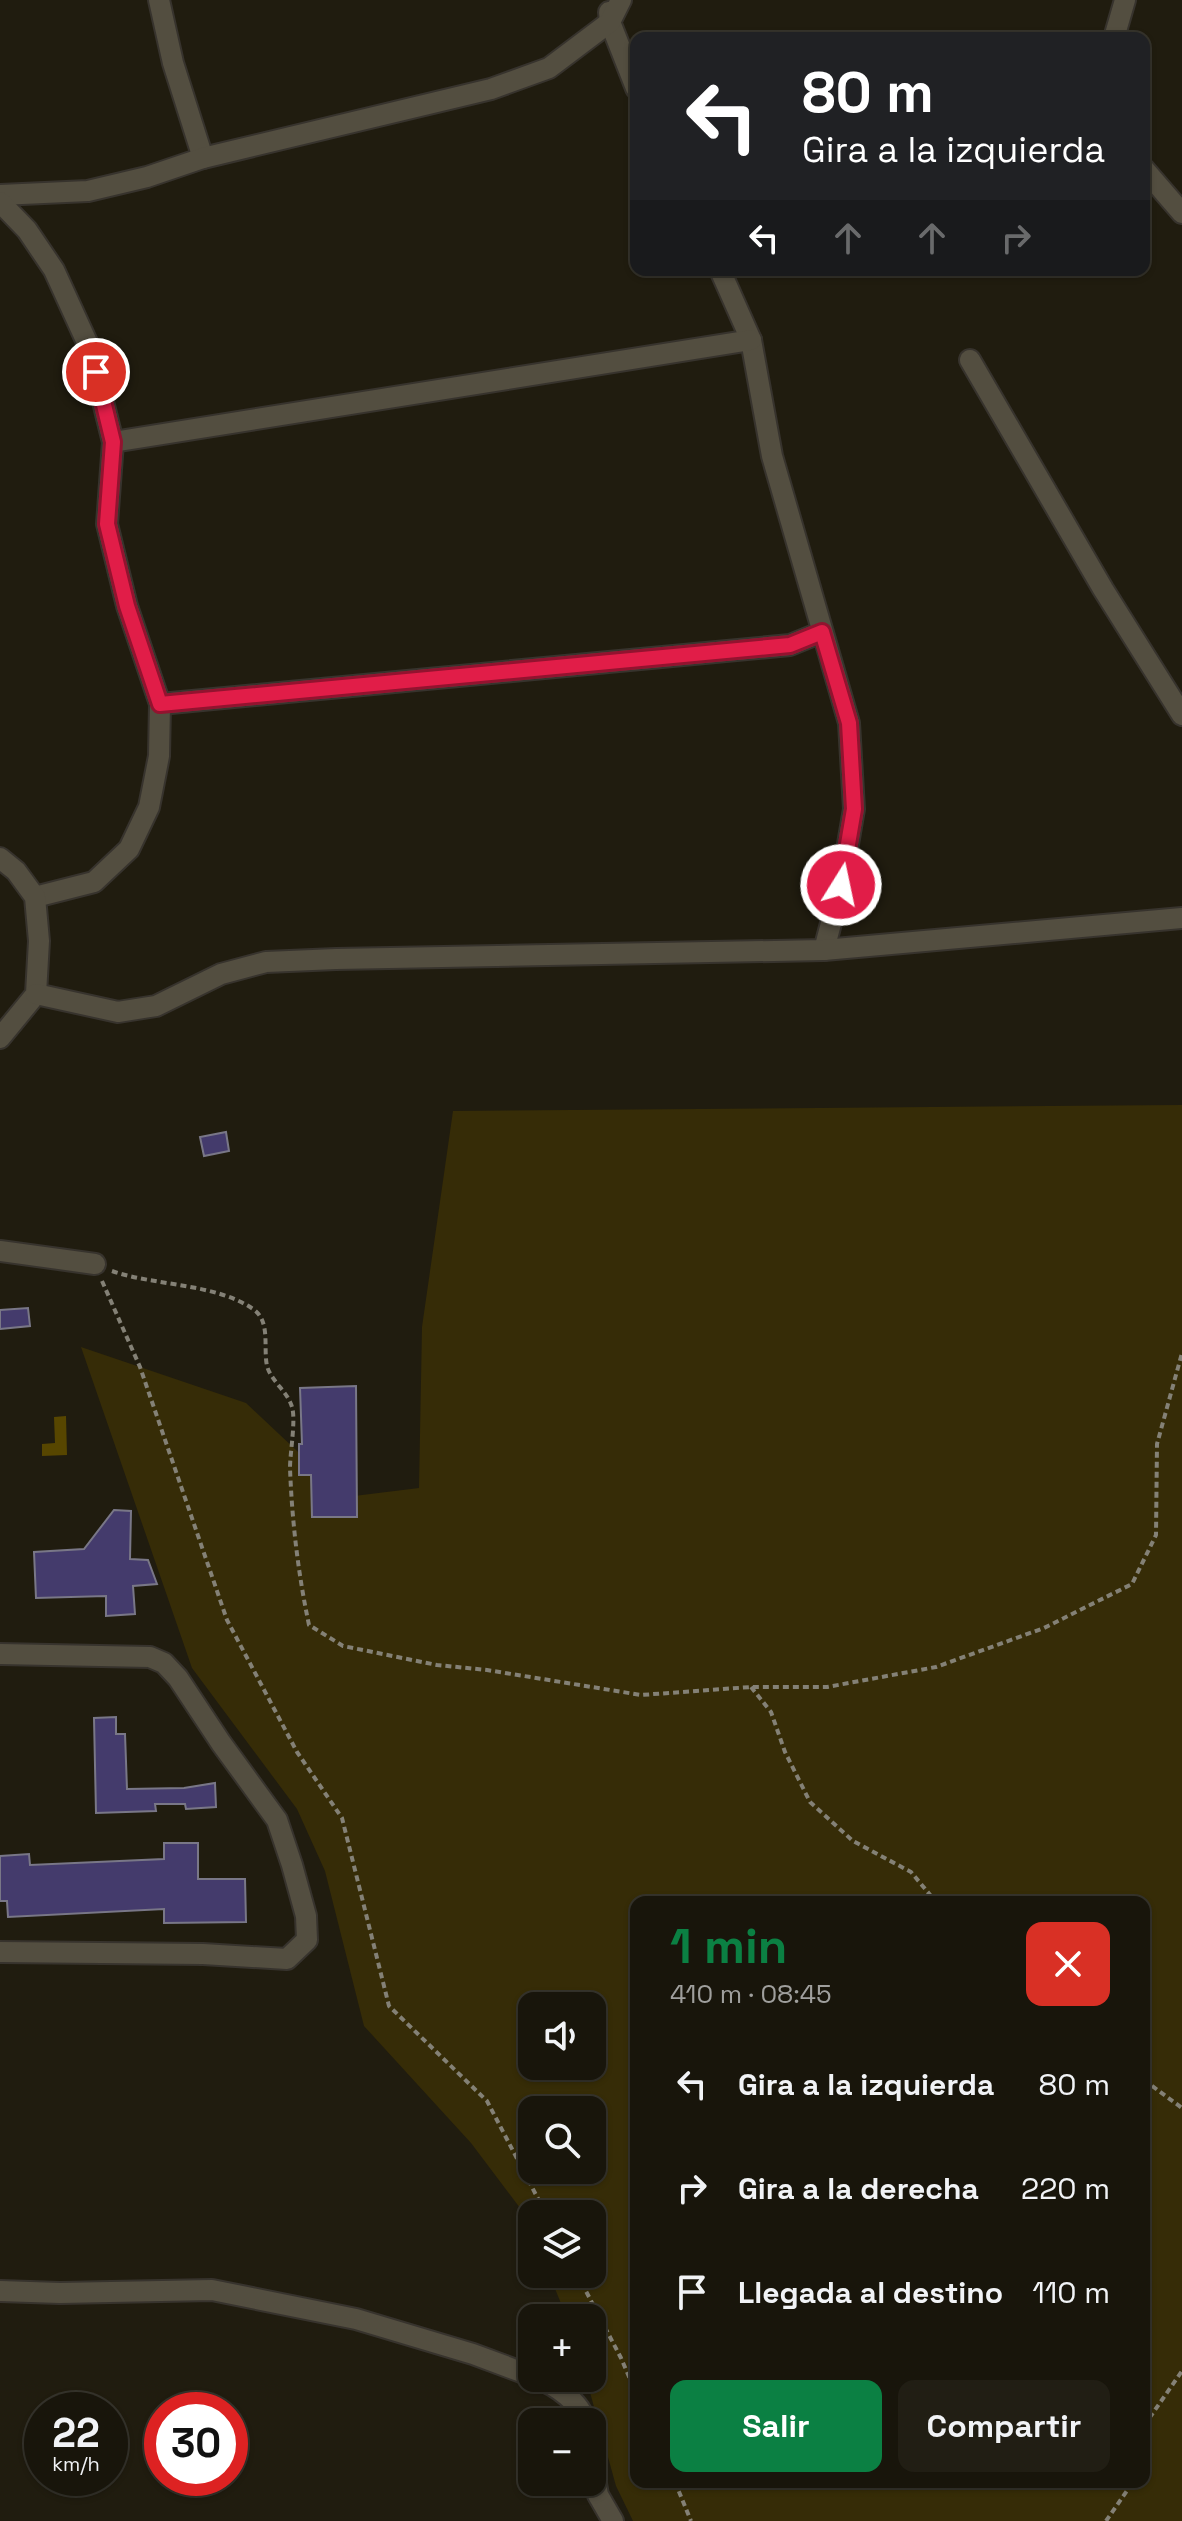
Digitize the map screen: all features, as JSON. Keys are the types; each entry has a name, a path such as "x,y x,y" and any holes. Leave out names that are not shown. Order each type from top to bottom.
{"street":[{"path":"159,0 173,63 203,158"},
{"path":"608,0 610,22 630,73"},
{"path":"0,195 88,191 147,177 203,158 491,89 549,68 610,22 621,0"},
{"path":"1116,32 1125,0"},
{"path":"1150,176 1182,213"},
{"path":"0,202 27,230 54,270 90,349 113,442 107,524 127,606 160,704 159,756 149,807 129,849 94,882 35,897"},
{"path":"723,276 751,340 772,456 849,723 854,809 841,885 824,950"},
{"path":"113,442 751,340"},
{"path":"970,360 1095,576 1182,715"},
{"path":"160,704 790,645 822,632"},
{"path":"0,858 16,871 35,897 39,941 36,994 0,1038"},
{"path":"36,994 118,1012 156,1006 221,974 266,962 824,950 1182,918"},
{"path":"0,1251 95,1264"},
{"path":"0,1654 150,1657 164,1663 178,1678 277,1820 306,1916 307,1940 287,1959 203,1954 0,1952"},
{"path":"0,2291 212,2290 356,2319 473,2354 518,2371"},
{"path":"561,2392 578,2408"},
{"path":"599,2496 613,2521"}],"path":[{"path":"95,1264 129,1277 198,1289 256,1310 265,1331 267,1367 292,1408 290,1466 293,1528 309,1625 343,1646 437,1665 641,1695 751,1687 827,1687 936,1667 1044,1628 1132,1584 1156,1535 1157,1444 1182,1353"},
{"path":"95,1264 140,1367 227,1620 297,1752 342,1818 389,2006 487,2101 539,2200"},
{"path":"751,1687 771,1712 785,1752 810,1802 853,1841 911,1872 931,1896"},
{"path":"1150,2084 1182,2108"},
{"path":"584,2288 630,2379"},
{"path":"1150,2417 1182,2371"},
{"path":"677,2488 691,2521"},
{"path":"1106,2521 1129,2488"}],"shaded area":[{"path":"1182,1105 1182,2521 633,2521 616,2486 606,2450 606,2408 594,2408 590,2392 606,2392 606,2304 561,2304 555,2288 606,2288 606,2200 518,2200 518,2205 471,2143 364,2026 325,1871 297,1809 192,1668 81,1347 246,1403 346,1497 419,1488 422,1327 453,1111"},
{"path":"66,1416 67,1455 42,1456 42,1444 55,1443 54,1417"}],"building":[{"path":"226,1132 229,1151 204,1156 200,1137"},
{"path":"28,1308 30,1326 0,1329 0,1310"},
{"path":"356,1386 357,1517 312,1517 311,1475 299,1475 299,1444 302,1444 300,1388"},
{"path":"114,1510 131,1511 130,1559 148,1560 157,1584 133,1586 135,1614 106,1616 106,1596 36,1598 34,1552 84,1549"},
{"path":"116,1717 116,1734 125,1734 127,1789 184,1788 215,1783 216,1807 186,1809 185,1804 155,1804 156,1811 96,1813 94,1718"},
{"path":"164,1843 198,1843 198,1879 245,1879 246,1922 164,1923 164,1909 8,1917 7,1901 0,1901 0,1856 29,1854 30,1865 164,1859"}],"route":[{"path":"96,372 113,442 107,524 127,606 160,704 790,645 822,632 849,723 854,809 841,885"}]}
